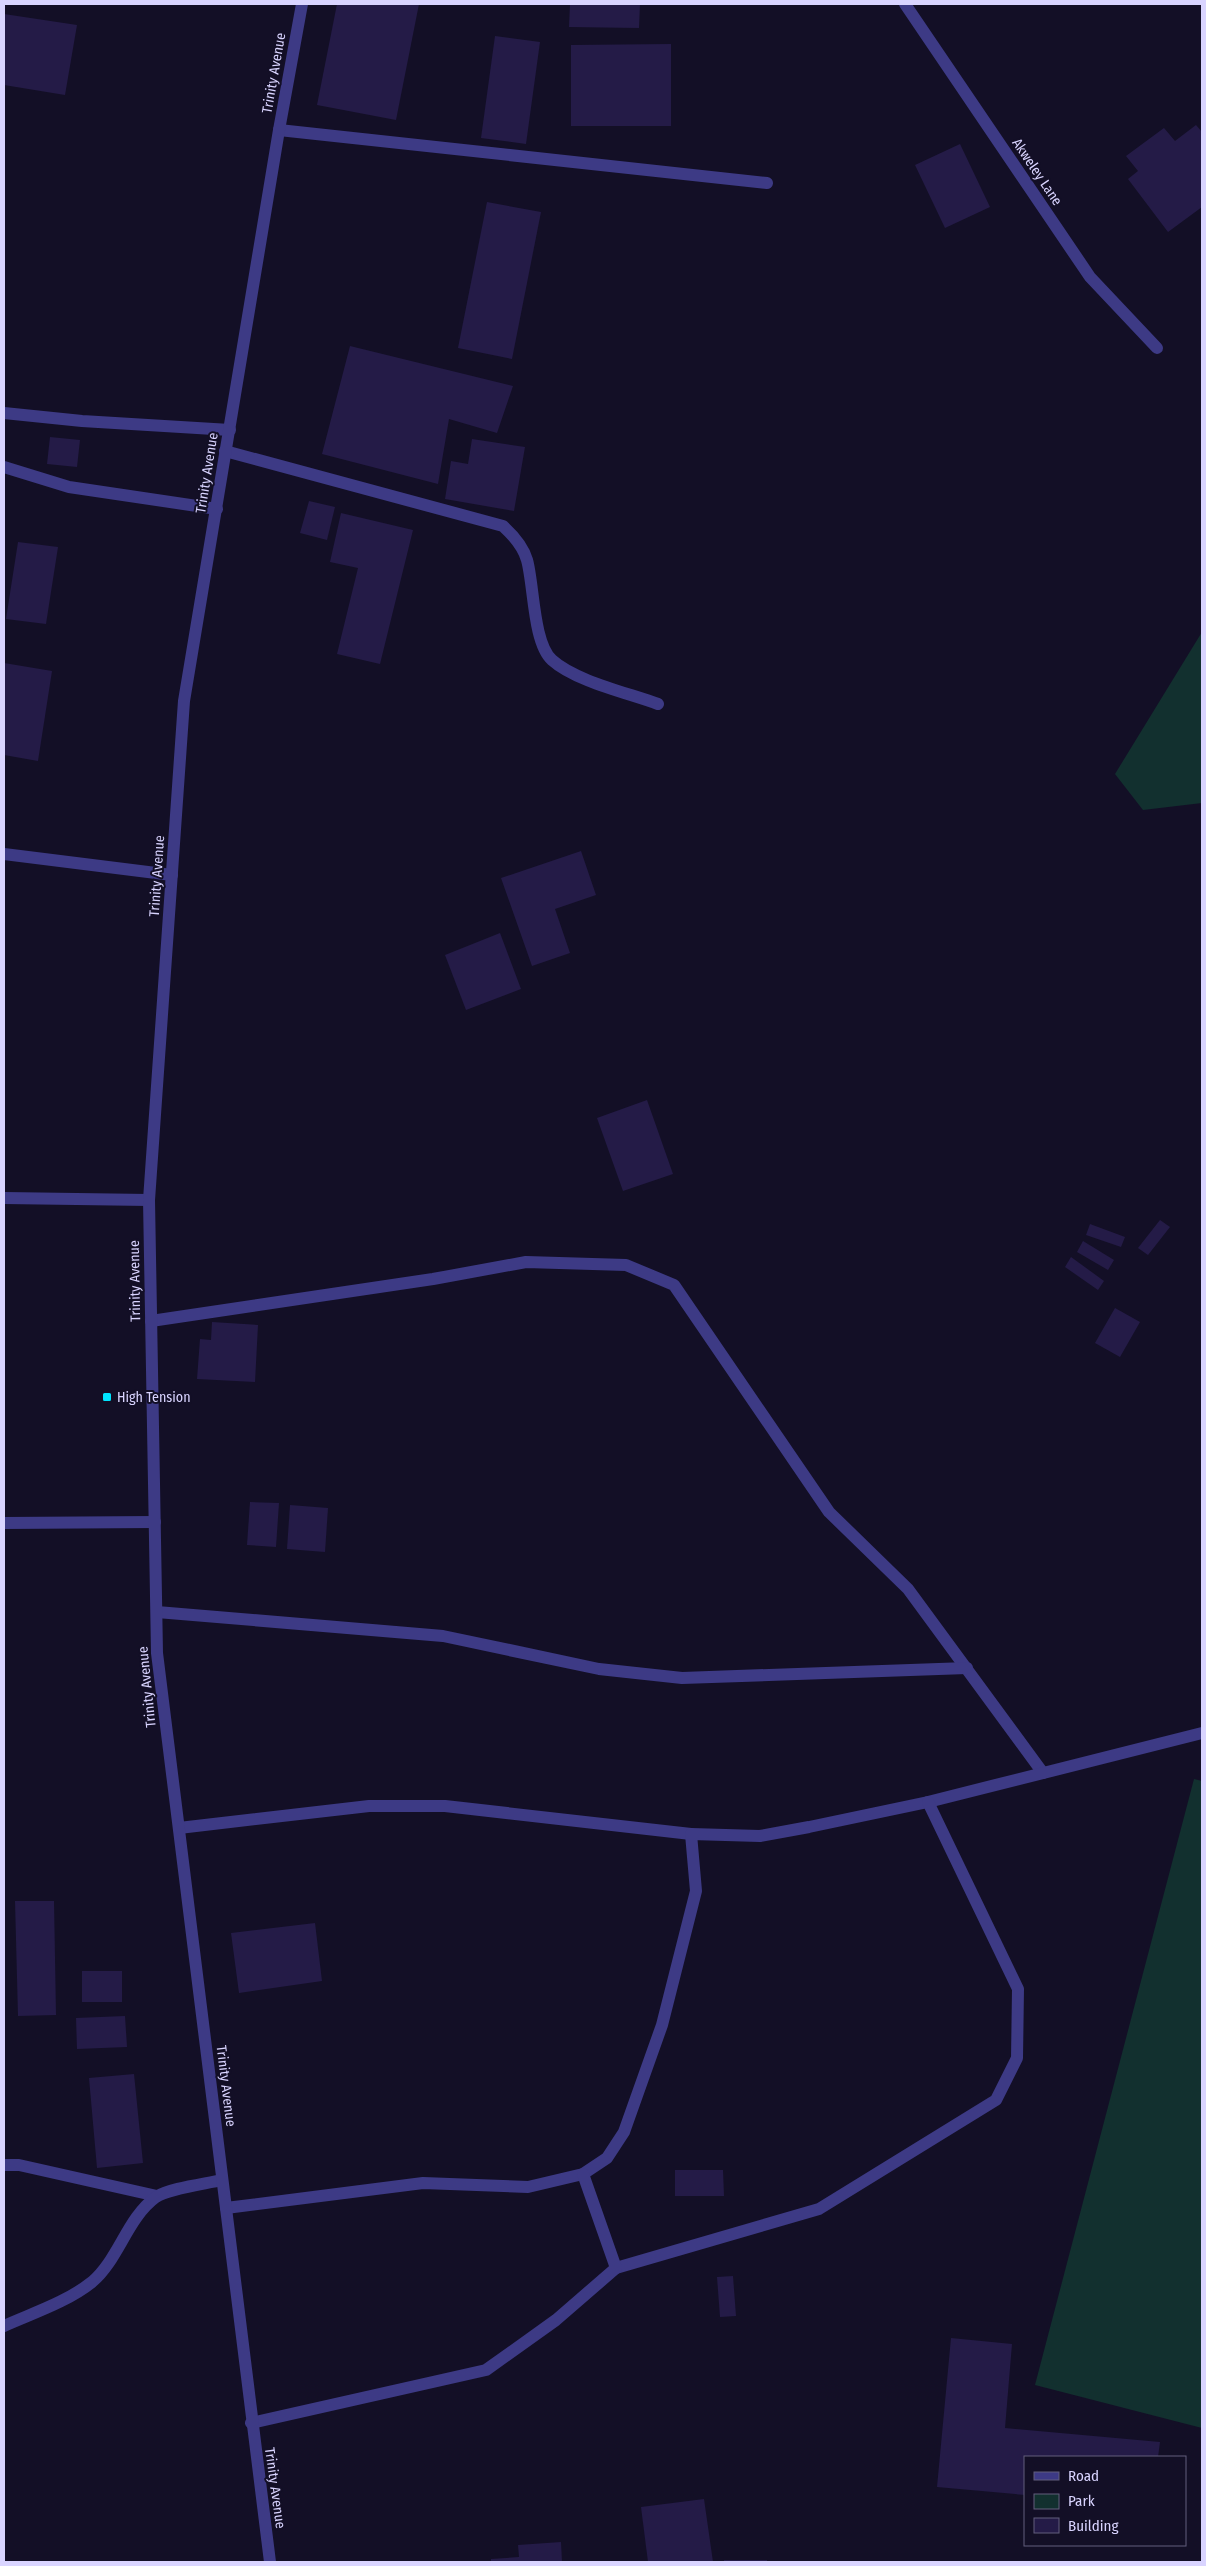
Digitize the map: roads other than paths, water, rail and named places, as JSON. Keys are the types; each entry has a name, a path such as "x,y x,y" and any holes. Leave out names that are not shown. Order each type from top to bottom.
{"street":[{"name":"Trinity Avenue","path":"270,2562 251,2423 157,1653 149,1200 184,701 279,130 302,4"},
{"name":"Akweley Lane","path":"905,4 1090,277 1157,348"},
{"path":"279,130 766,183"},
{"path":"4,413 82,421 230,430"},
{"path":"225,451 503,526 520,543 527,560 539,635 550,659 568,672 658,704"},
{"path":"4,467 69,486 217,509"},
{"path":"4,854 172,875"},
{"path":"4,1198 149,1200"},
{"path":"151,1321 433,1279 526,1262 626,1265 674,1285 829,1512 908,1589 1043,1773"},
{"path":"4,1524 155,1522"},
{"path":"157,1612 443,1636 598,1669 682,1678 967,1668"},
{"path":"179,1828 369,1806 446,1806 692,1834 760,1836 928,1802 1202,1733"},
{"path":"251,2423 486,2370 556,2320 616,2268 819,2209 996,2100 1017,2058 1018,1989 928,1802"},
{"path":"226,2208 423,2182 528,2187 584,2174 607,2158 624,2132 662,2025 696,1891 692,1834"},
{"path":"4,2165 19,2165 157,2196 222,2180"},
{"path":"584,2174 616,2268"},
{"path":"4,2326 68,2298 91,2282 104,2270 144,2209 157,2196"}],"place":[{"name":"High Tension","path":"107,1397"}]}
